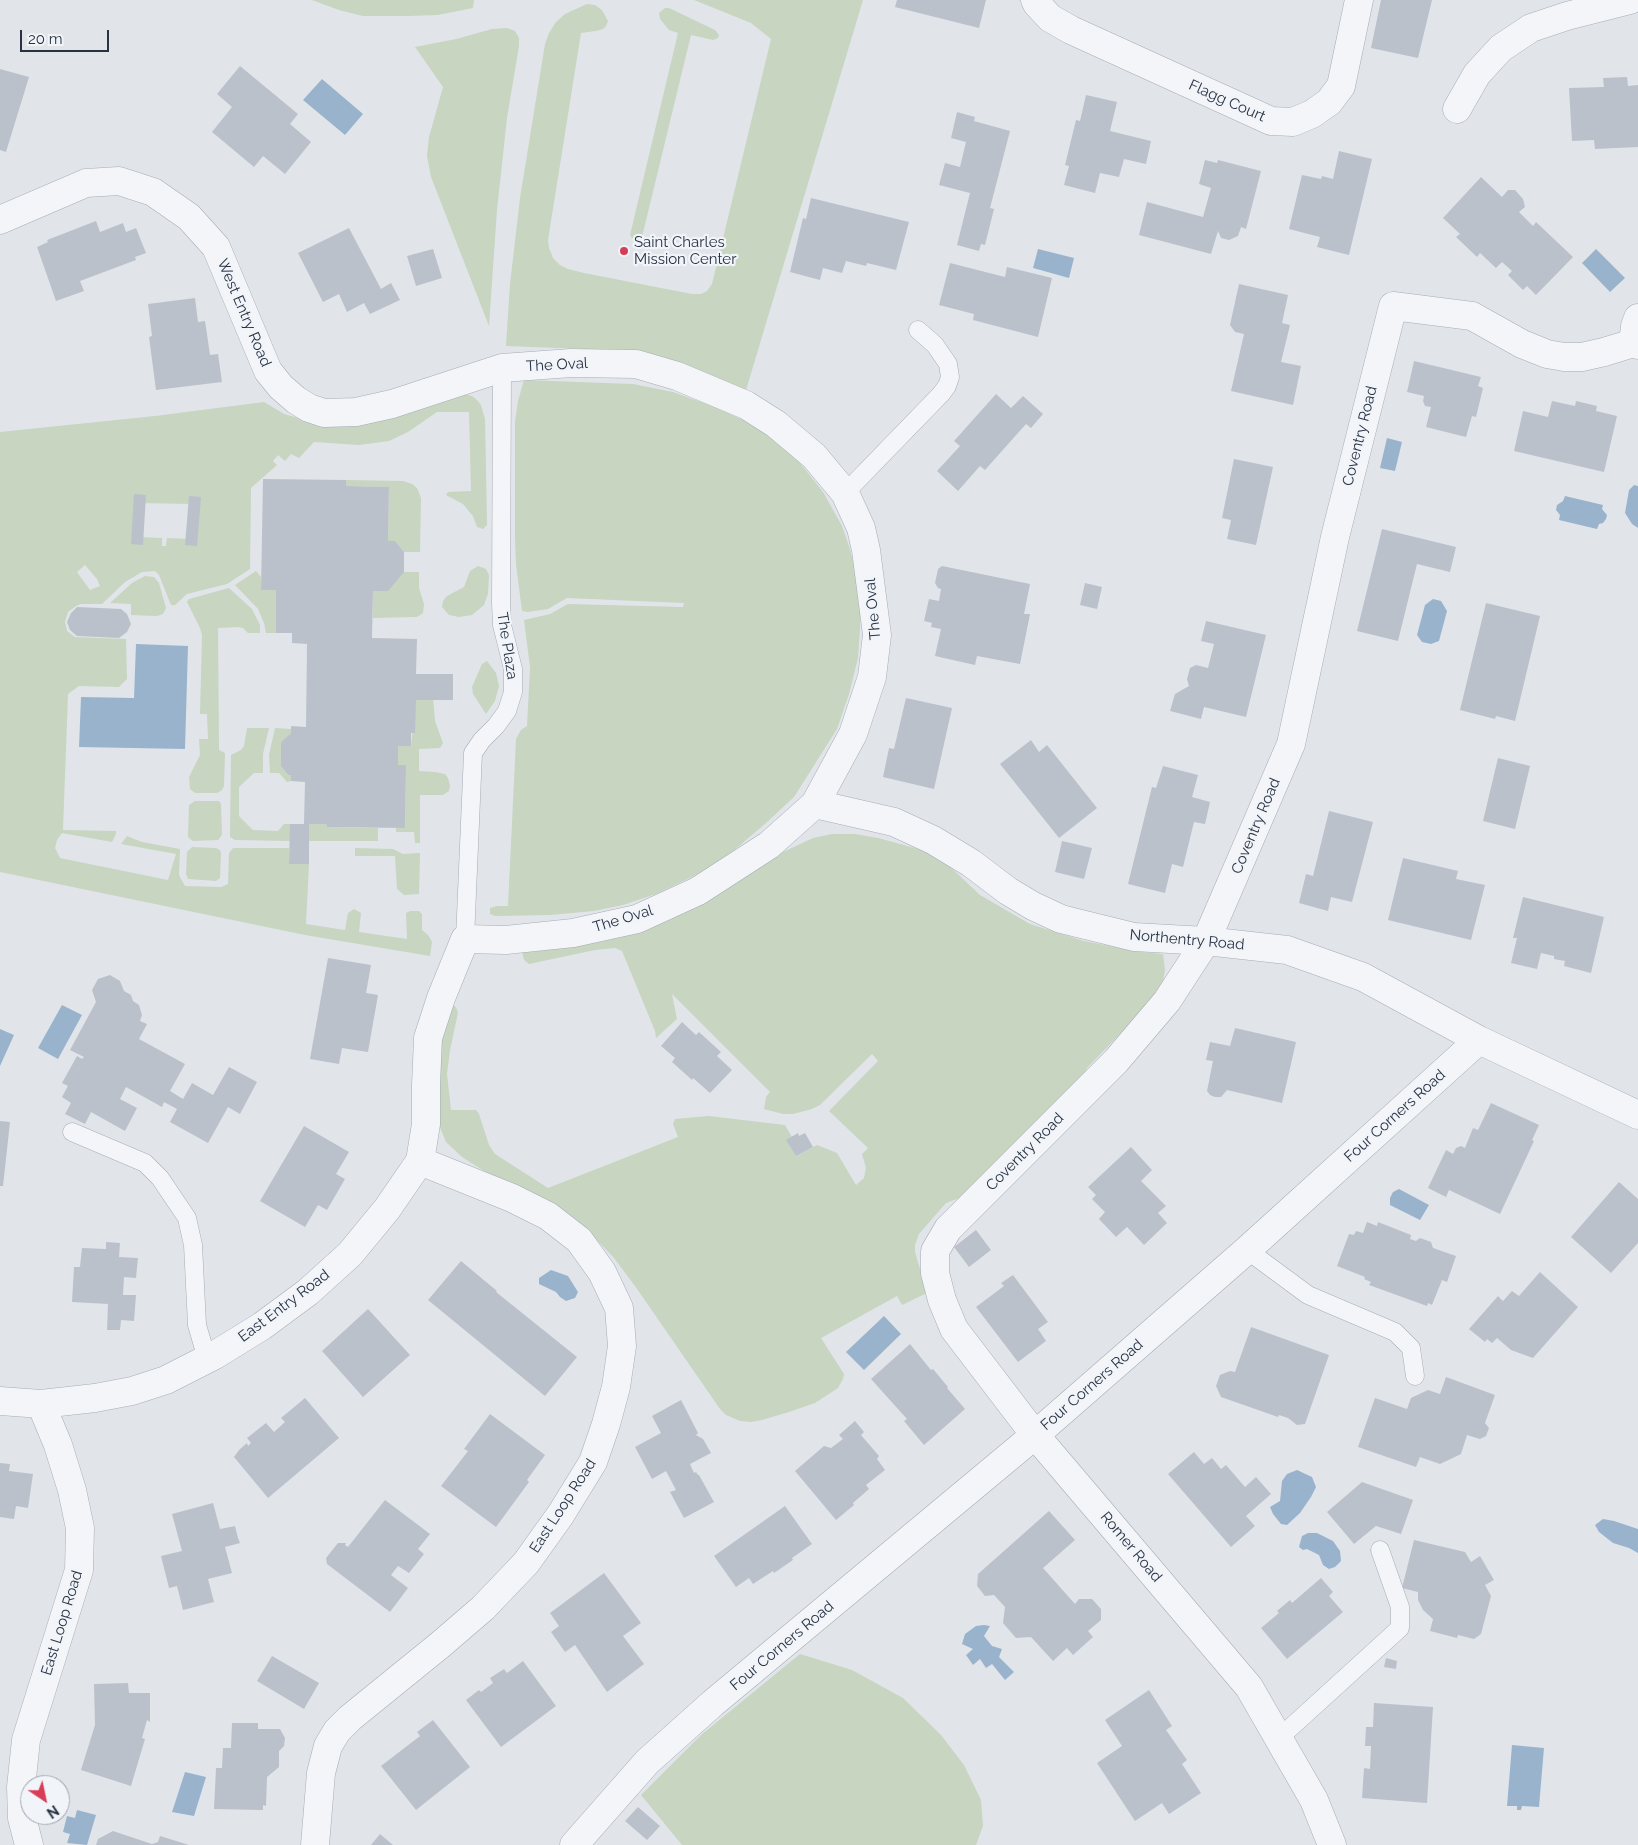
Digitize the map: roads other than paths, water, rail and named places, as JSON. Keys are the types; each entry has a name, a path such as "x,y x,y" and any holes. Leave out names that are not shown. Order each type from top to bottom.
{"street":[{"name":"Flagg Court","path":"1035,0 1050,18 1071,30 1272,121 1293,122 1312,114 1329,102 1341,86 1359,0"},
{"path":"1457,109 1477,74 1501,48 1531,28 1567,16 1630,0"},
{"name":"West Entry Road","path":"0,220 86,183 119,181 153,192 189,217 216,247 268,371 280,387 309,408 324,413 356,412 392,404 502,368"},
{"name":"Coventry Road","path":"935,1251 948,1229 1116,1061 1167,1001 1206,941 1291,744 1335,537 1393,306 1472,316 1522,344 1547,354 1564,357 1604,352 1638,335"},
{"name":"The Oval","path":"465,939 506,940 573,933 637,919 698,891 768,845 815,804 853,734 872,677 877,635 866,550 860,528 845,493 814,456 776,424 746,405 677,376 636,364 571,363 502,368"},
{"name":"Northentry Road","path":"815,804 894,822 933,840 971,863 1008,891 1033,906 1062,919 1134,937 1206,941 1287,950 1363,977 1479,1040"},
{"name":"East Entry Road","path":"0,1401 41,1404 95,1398 132,1391 166,1380 207,1359 262,1326 308,1292 350,1254 387,1209 420,1161 426,1124 428,1038 441,998 465,939"},
{"path":"1479,1040 1638,1115"},
{"name":"Four Corners Road","path":"574,1845 654,1755 720,1697 1035,1435 1247,1250 1479,1040"},
{"name":"East Loop Road","path":"315,1845 321,1773 328,1746 337,1730 483,1608 526,1563 561,1514 593,1462 616,1388 622,1346 619,1308 602,1272 579,1240 548,1216 512,1198 420,1161"},
{"name":"Romer Road","path":"935,1251 935,1273 942,1300 954,1329 1035,1435 1249,1687 1314,1800 1332,1845"},
{"name":"East Loop Road","path":"29,1845 22,1818 21,1786 26,1740 79,1570 80,1528 72,1490 58,1445 41,1404"}],"lane":[{"path":"845,493 947,386 950,377 948,364 935,345 918,330"},
{"name":"The Plaza","path":"465,939 473,753 482,740 508,712 513,692 513,669 502,625 501,602 502,368"},
{"path":"72,1132 145,1163 160,1178 188,1218 193,1245 197,1325 207,1359"},
{"path":"1247,1250 1308,1295 1396,1332 1411,1348 1414,1376"},
{"path":"1278,1739 1400,1628 1400,1606 1380,1550"}],"water":[{"path":"322,79 363,114 345,135 303,100"},
{"path":"1038,249 1074,258 1069,278 1033,268"},
{"path":"1596,249 1625,278 1610,292 1582,263"},
{"path":"1387,438 1402,442 1395,471 1380,468"},
{"path":"1634,485 1638,486 1638,528 1632,524 1625,513 1629,490"},
{"path":"1565,496 1603,505 1602,509 1607,515 1606,519 1603,523 1599,524 1597,529 1559,520 1560,515 1556,510 1557,505 1563,501"},
{"path":"1433,599 1441,601 1447,611 1439,641 1431,644 1422,642 1417,635 1425,605"},
{"path":"136,644 188,646 185,749 79,747 81,697 134,698"},
{"path":"62,1005 82,1015 58,1059 38,1048"},
{"path":"0,1029 14,1035 0,1066"},
{"path":"1399,1189 1429,1205 1420,1220 1390,1205 1390,1198 1393,1192"},
{"path":"551,1270 568,1276 578,1292 575,1298 566,1301 556,1292 539,1284 539,1278"},
{"path":"884,1316 901,1334 864,1370 846,1352"},
{"path":"1297,1470 1312,1477 1316,1487 1300,1513 1287,1525 1281,1524 1270,1507 1280,1501 1282,1481 1287,1474"},
{"path":"1603,1519 1638,1529 1638,1553 1613,1543 1599,1532 1595,1525"},
{"path":"1308,1533 1317,1533 1333,1541 1340,1551 1341,1561 1335,1567 1329,1569 1323,1565 1319,1555 1299,1547 1302,1536"},
{"path":"976,1626 990,1626 984,1636 992,1646 1002,1649 999,1657 1014,1672 1005,1680 992,1664 986,1668 980,1659 973,1665 966,1655 973,1649 962,1644 965,1634"},
{"path":"1512,1745 1544,1748 1539,1807 1522,1806 1521,1810 1517,1810 1517,1806 1507,1806"},
{"path":"185,1772 206,1777 194,1816 172,1812"},
{"path":"77,1810 96,1815 87,1845 67,1843 70,1834 63,1832 65,1825 70,1825 70,1817 75,1818"}],"place":[{"name":"Saint Charles Mission Center","path":"624,251"}]}
